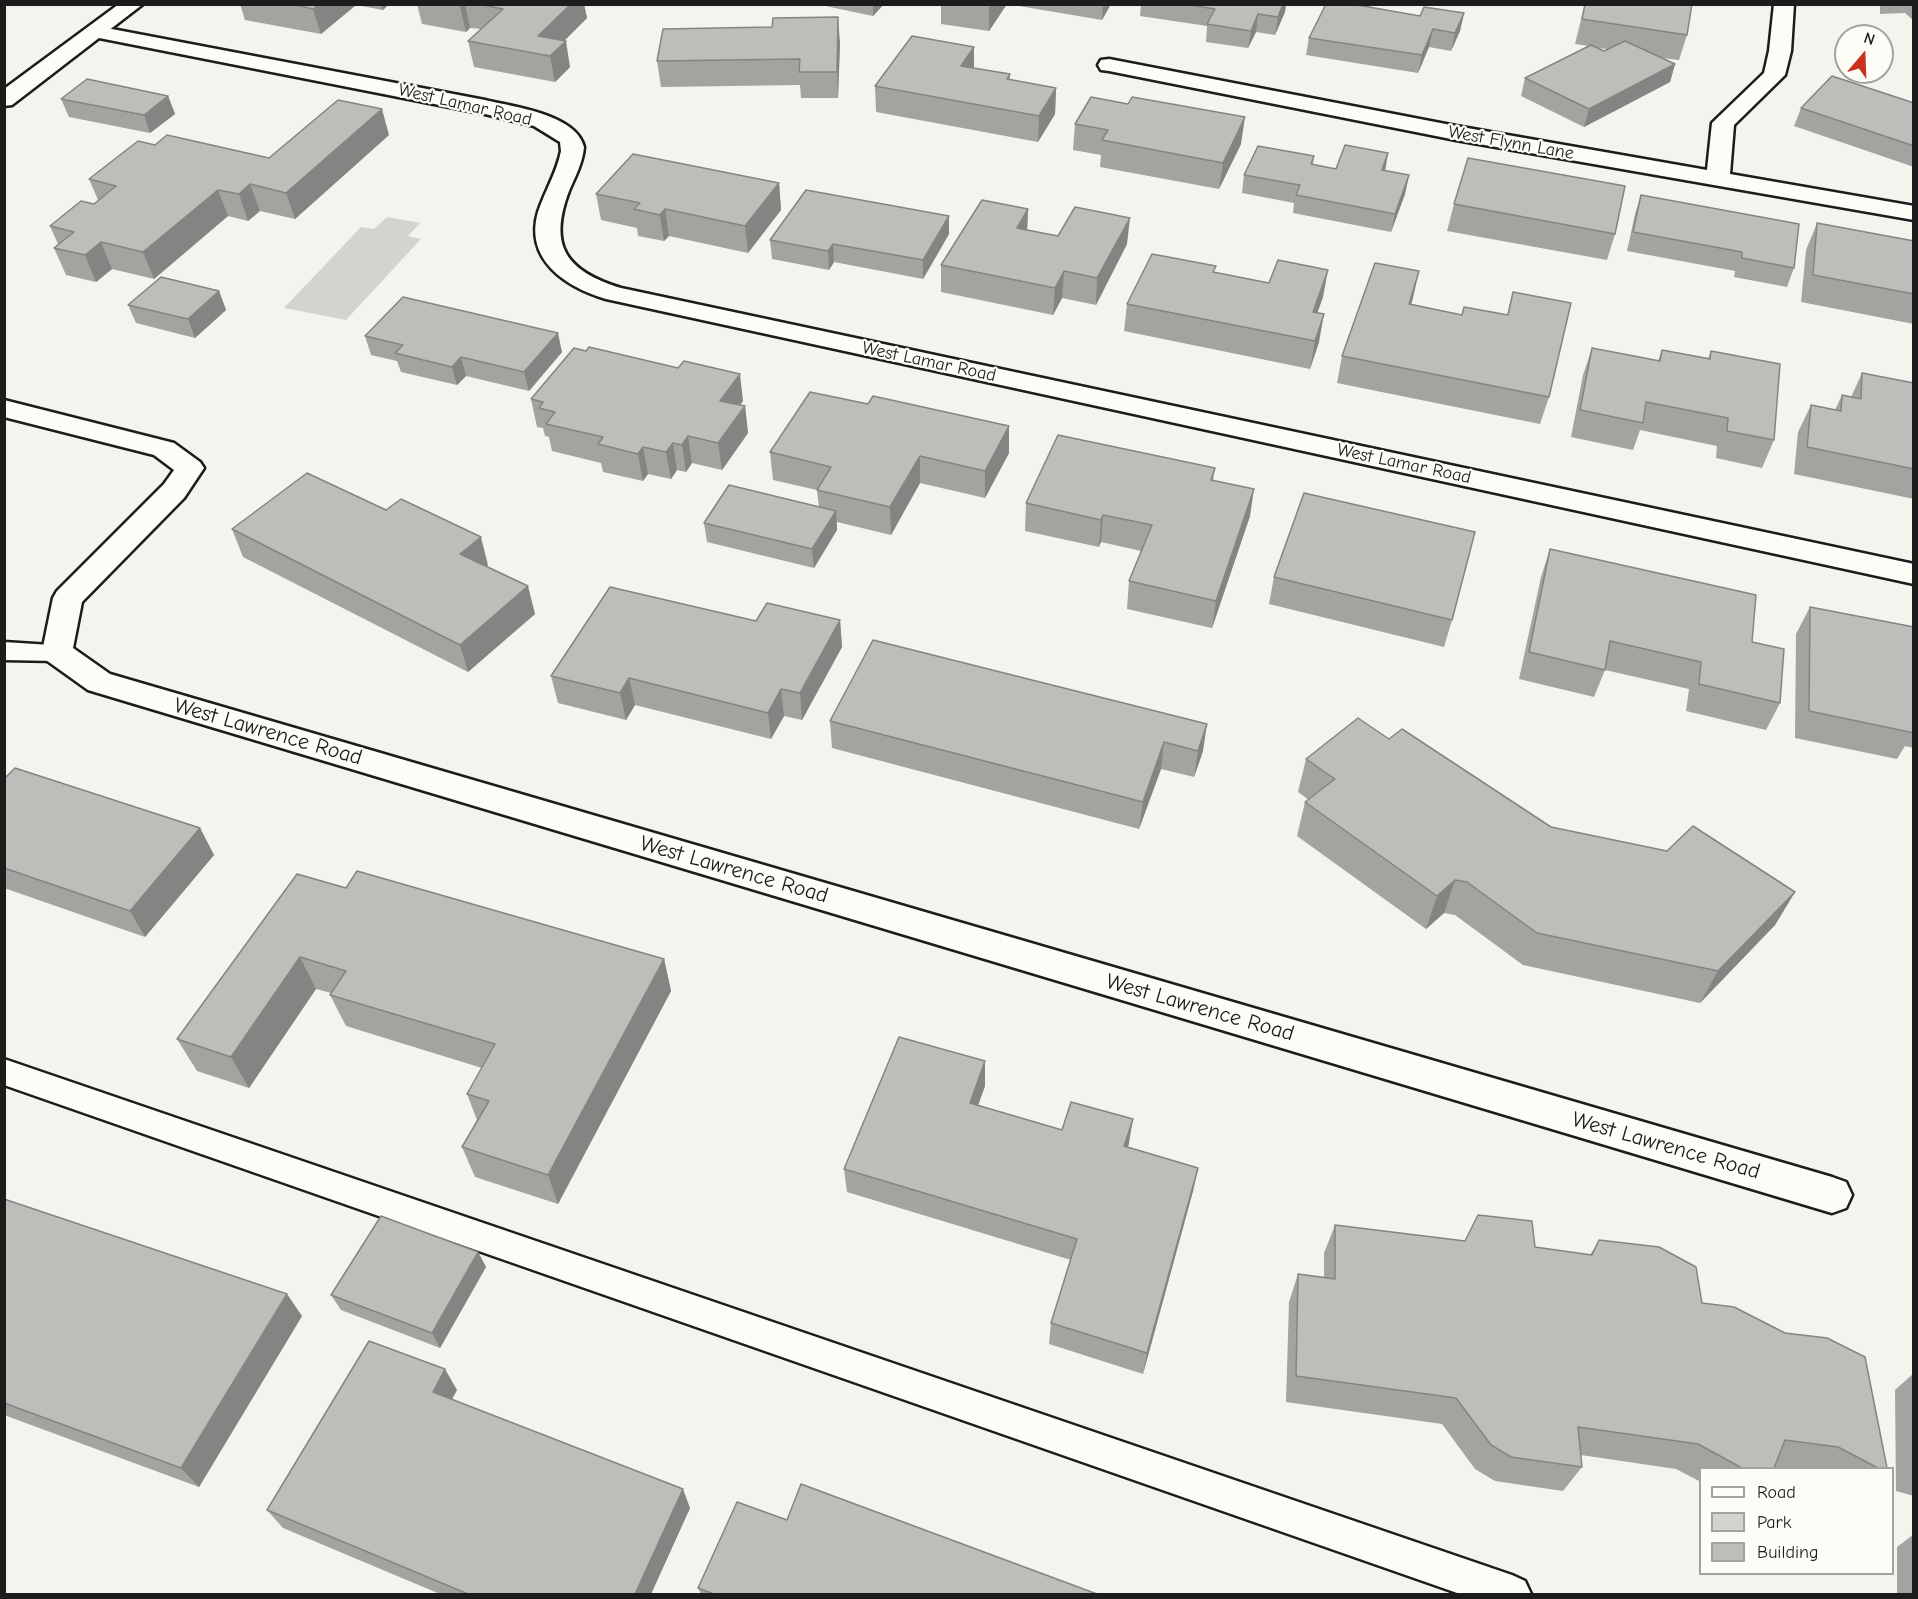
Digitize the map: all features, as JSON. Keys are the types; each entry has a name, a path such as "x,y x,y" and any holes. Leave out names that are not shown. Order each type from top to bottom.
{"street":[{"path":"4,100 133,4"},
{"path":"1718,179 1723,123 1774,75 1780,51 1784,4"},
{"name":"West Lamar Road","path":"96,32 485,107 525,117 560,131 570,139 573,145 548,221 549,245 556,258 571,274 595,288 615,294 1914,574"},
{"name":"West Flynn Lane","path":"1109,65 1456,133 1914,213"},
{"path":"4,408 164,449 190,468 174,491 68,598 57,652"},
{"name":"West Lawrence Road","path":"57,652 99,682 1832,1195"}],"lane":[{"path":"4,651 57,652"},
{"path":"4,1072 1512,1594"}],"green space":[{"path":"387,217 420,223 408,236 421,239 346,320 284,308 361,227 374,229"}],"building":[{"path":"292,4 319,4 313,9"},
{"path":"478,4 571,4 538,36 566,41 550,56 468,41 503,9"},
{"path":"1183,4 1283,4 1278,17 1258,14 1251,31 1207,24 1215,9"},
{"path":"1326,4 1352,4 1420,16 1424,7 1464,13 1455,33 1433,29 1422,55 1309,38"},
{"path":"1585,4 1692,4 1687,35 1582,19"},
{"path":"838,17 837,72 799,72 800,59 657,61 663,29 772,27 773,18"},
{"path":"912,36 974,47 961,66 1010,74 1007,79 1056,88 1039,116 875,86"},
{"path":"1625,41 1675,64 1589,109 1525,78 1591,45 1604,51"},
{"path":"1832,76 1834,84 1856,84 1914,103 1914,146 1801,108"},
{"path":"87,79 168,96 144,115 61,99"},
{"path":"1091,97 1128,104 1132,97 1245,117 1223,163 1102,140 1108,130 1075,124"},
{"path":"338,100 382,109 286,193 250,184 239,194 218,190 143,252 101,242 85,255 54,248 74,232 50,226 81,201 94,204 116,186 89,179 138,141 155,145 167,135 269,158"},
{"path":"1345,145 1388,153 1382,170 1409,175 1395,214 1296,195 1300,185 1244,175 1258,146 1314,156 1311,164 1336,169"},
{"path":"633,154 779,183 745,226 665,209 660,215 634,209 640,203 596,194"},
{"path":"1468,158 1625,186 1615,234 1454,204"},
{"path":"806,190 949,216 923,260 833,244 828,251 770,240"},
{"path":"1641,195 1799,224 1794,268 1742,258 1742,252 1633,232"},
{"path":"982,200 1028,209 1017,228 1058,236 1075,207 1130,218 1097,278 1064,271 1055,288 941,265"},
{"path":"1817,223 1914,241 1914,294 1813,275"},
{"path":"1152,254 1216,266 1213,272 1269,283 1278,260 1328,270 1313,312 1324,314 1315,341 1127,304"},
{"path":"1375,263 1419,271 1409,304 1462,315 1464,307 1508,315 1513,292 1571,303 1549,397 1342,356"},
{"path":"161,277 219,291 188,319 128,305"},
{"path":"403,297 558,333 524,372 461,357 452,367 395,353 403,345 365,336"},
{"path":"589,347 678,368 684,361 740,374 720,401 745,406 718,443 688,436 682,445 673,443 666,452 643,447 638,454 598,444 603,437 546,424 555,412 539,408 543,402 531,399 574,348 586,351"},
{"path":"1592,348 1660,361 1662,350 1710,359 1711,351 1780,364 1774,440 1727,431 1728,418 1646,402 1643,423 1580,410"},
{"path":"1862,373 1914,383 1914,469 1807,447 1811,405 1841,411 1842,395 1861,399"},
{"path":"810,392 868,404 873,396 1009,426 985,471 920,456 890,507 817,490 831,467 770,452"},
{"path":"1058,435 1215,468 1211,480 1254,489 1216,601 1129,581 1152,525 1103,515 1101,520 1026,503"},
{"path":"307,473 386,510 401,499 481,537 460,554 528,586 460,645 232,529"},
{"path":"729,485 836,511 812,549 704,523"},
{"path":"1304,493 1475,532 1452,620 1274,577"},
{"path":"1550,549 1756,595 1752,642 1784,649 1780,703 1699,684 1701,662 1610,641 1605,670 1529,652"},
{"path":"610,587 756,621 767,603 840,620 800,693 781,689 768,713 629,678 620,693 551,676"},
{"path":"1810,607 1914,627 1914,733 1809,711"},
{"path":"873,640 1207,724 1198,751 1164,742 1143,802 830,721"},
{"path":"1358,718 1389,739 1402,729 1551,827 1667,851 1693,826 1795,892 1718,971 1537,933 1467,882 1455,880 1437,896 1305,802 1335,779 1306,759"},
{"path":"15,768 200,828 130,911 4,868 4,779"},
{"path":"357,871 664,959 548,1175 462,1147 489,1101 467,1094 495,1044 330,995 346,971 300,957 231,1057 177,1039 297,874 346,888"},
{"path":"899,1037 985,1061 970,1103 1062,1130 1071,1102 1133,1119 1124,1146 1198,1168 1147,1353 1051,1323 1077,1239 844,1169"},
{"path":"4,1199 287,1294 181,1468 4,1403"},
{"path":"1478,1215 1532,1221 1535,1247 1592,1255 1599,1240 1659,1247 1696,1267 1702,1303 1734,1307 1785,1333 1827,1338 1865,1357 1887,1467 1876,1467 1838,1447 1785,1440 1774,1467 1740,1467 1698,1444 1578,1427 1582,1467 1511,1457 1491,1445 1456,1398 1296,1376 1298,1274 1335,1279 1335,1225 1465,1241"},
{"path":"381,1216 478,1252 432,1333 331,1295"},
{"path":"369,1341 445,1369 433,1392 683,1489 635,1594 468,1594 267,1510"},
{"path":"801,1484 1097,1594 714,1594 698,1588 737,1502 787,1520"}]}
